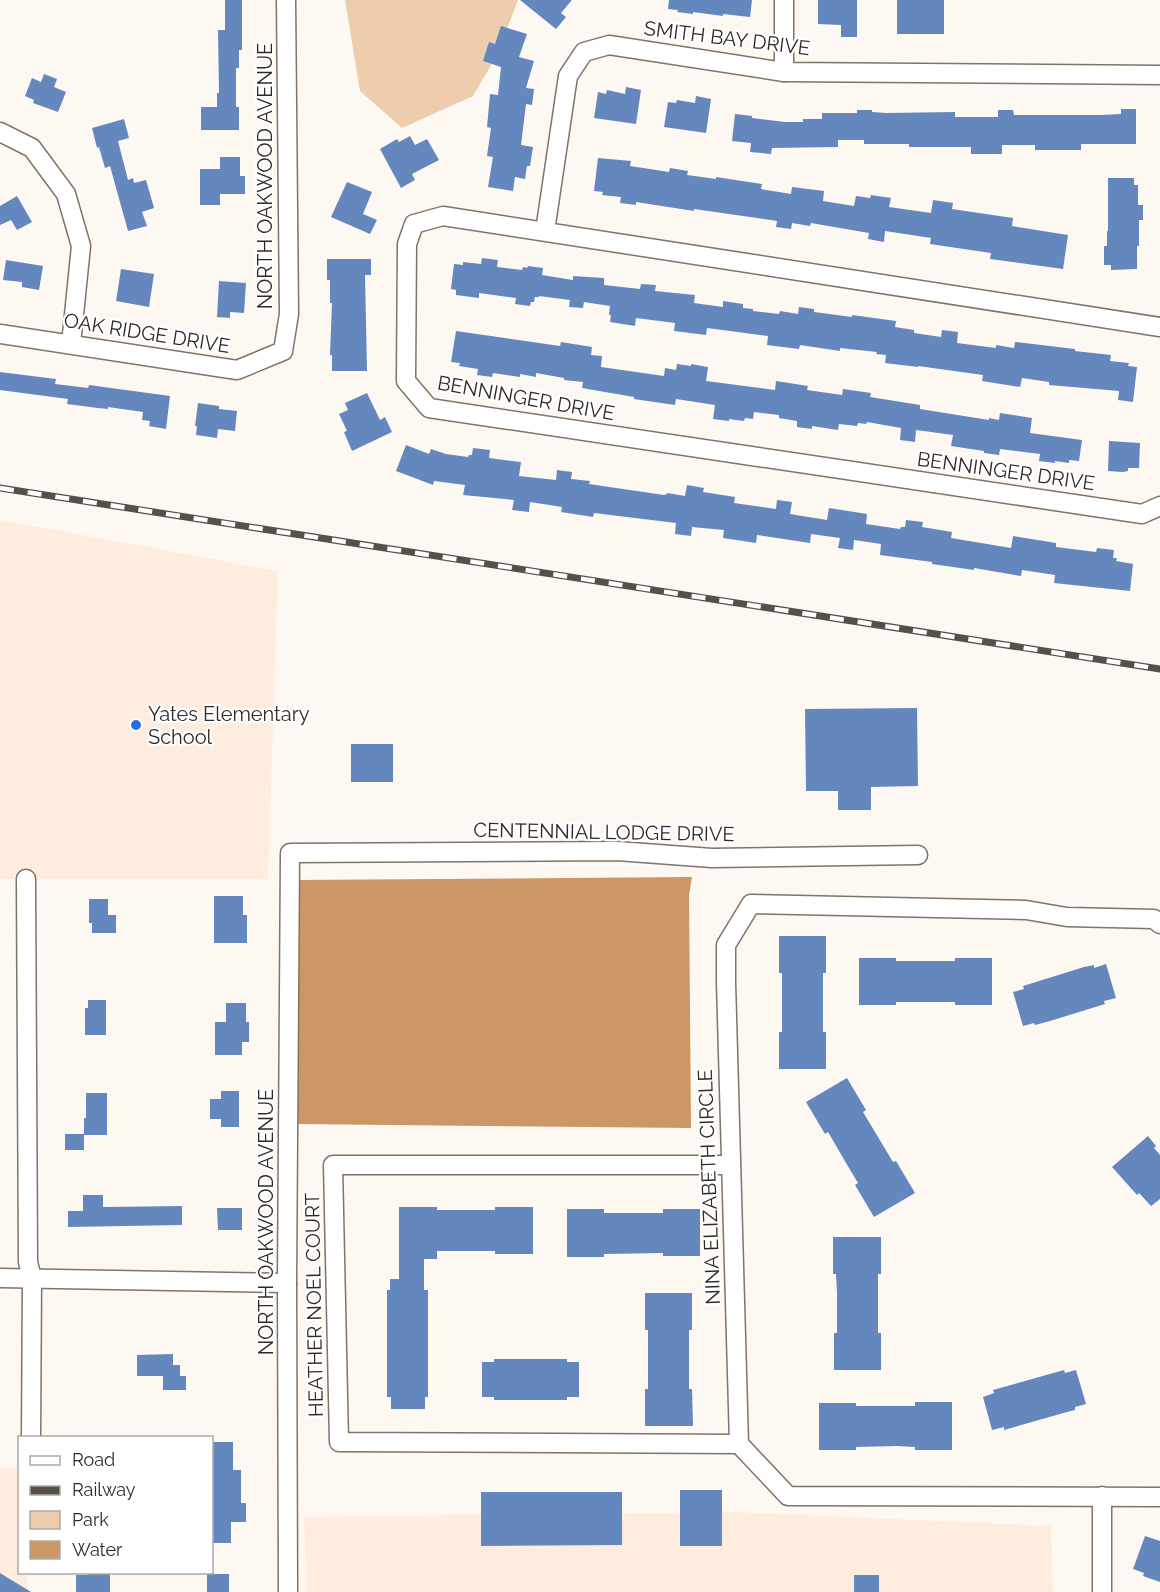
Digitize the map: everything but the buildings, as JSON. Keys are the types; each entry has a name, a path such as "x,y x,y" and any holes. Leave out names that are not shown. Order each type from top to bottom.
{"street":[{"name":"NORTH OAKWOOD AVENUE","path":"283,351 289,314 286,0"},
{"path":"784,0 784,72"},
{"name":"SMITH BAY DRIVE","path":"545,231 568,75 584,52 609,45 784,72 1160,75"},
{"path":"0,132 32,148 66,194 81,246 71,344"},
{"name":"BENNINGER DRIVE","path":"1160,327 443,216 414,224 407,244 406,381 429,408 1142,514 1160,506"},
{"name":"OAK RIDGE DRIVE","path":"0,334 237,370 283,351"},
{"name":"CENTENNIAL LODGE DRIVE","path":"290,853 618,851 712,858 918,855"},
{"name":"NORTH OAKWOOD AVENUE","path":"288,1592 287,1283 290,853"},
{"path":"26,879 28,1262 32,1278 31,1436"},
{"name":"NINA ELIZABETH CIRCLE","path":"739,1444 726,945 751,904 1026,910 1078,918 1154,919 1160,924"},
{"name":"HEATHER NOEL COURT","path":"730,1165 333,1165 339,1442 739,1444"},
{"path":"0,1278 287,1283"},
{"path":"739,1444 788,1496 1160,1497"},
{"path":"1102,1496 1102,1592"}],"shaded area":[{"name":"Yates Elementary School","path":"0,520 278,571 268,879 0,879"},
{"path":"0,1468 18,1468 18,1574 27,1574 28,1592 0,1592"},
{"path":"734,1512 1051,1526 1053,1592 307,1592 304,1517"}],"green space":[{"path":"345,0 518,0 497,55 473,96 402,128 360,91"}],"water":[{"path":"692,877 689,895 691,1128 297,1124 299,880"}],"railway":[{"path":"0,488 1160,669"}],"place":[{"name":"Yates Elementary School","path":"136,725"}]}
